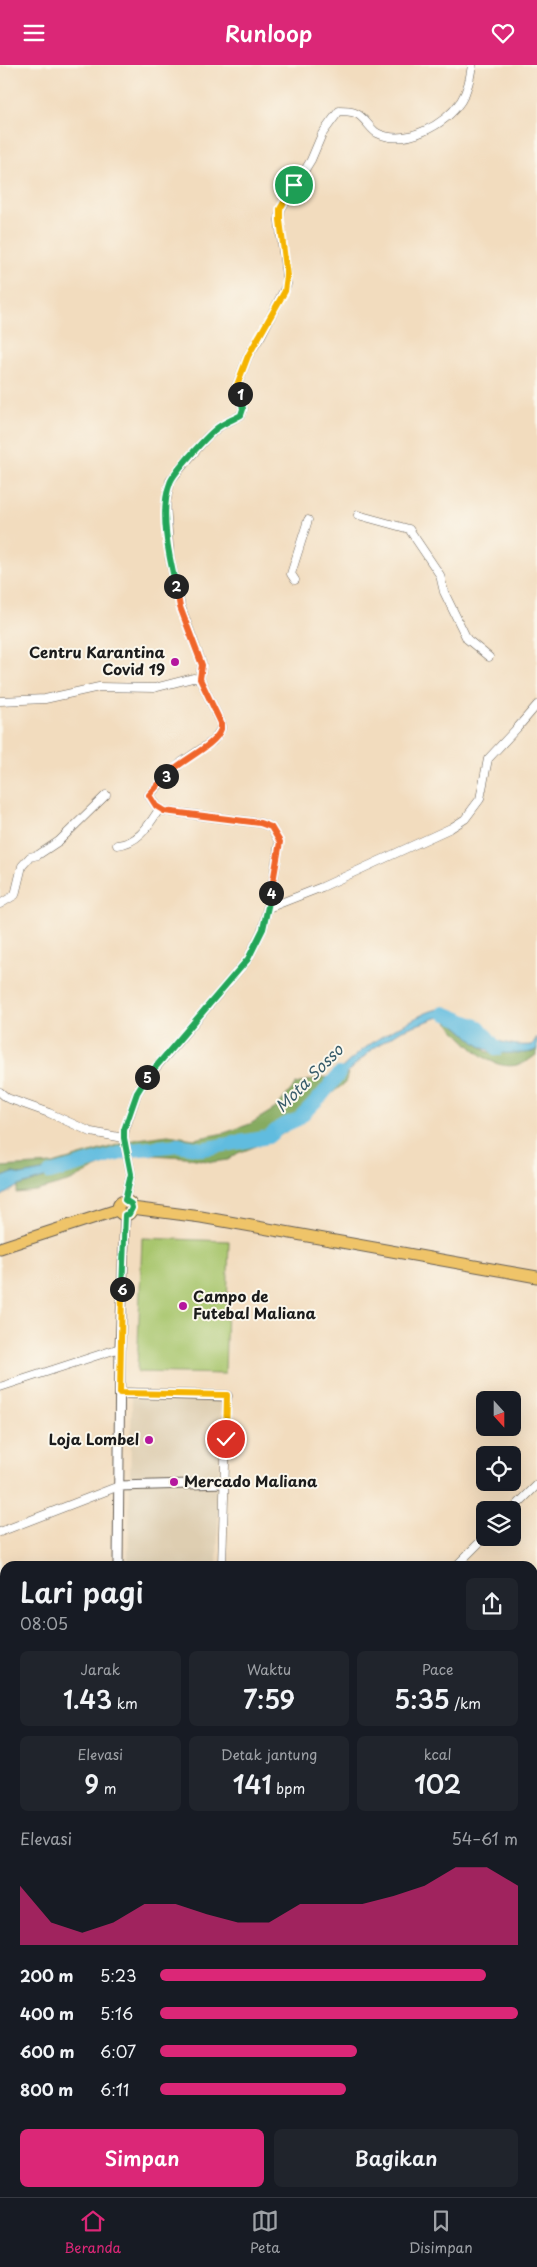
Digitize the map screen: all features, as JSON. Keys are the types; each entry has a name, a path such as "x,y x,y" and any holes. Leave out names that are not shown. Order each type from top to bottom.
{"main road":[{"path":"0,1247 125,1208 201,1217 537,1277"}],"street":[{"path":"118,1561 120,1347 125,1208 131,1174 124,1138 126,1122 137,1093 148,1077 248,959 263,929 280,842 271,827 260,823 164,811 149,795 176,767 213,741 221,729 221,723 200,679 202,665 180,607 170,560 166,528 168,489 170,481 207,437 220,425 241,415 243,409 237,385 248,356 261,336 287,284 280,209 311,160 322,134 339,111 356,113 376,133 394,138 418,133 441,121 461,101 469,83 472,65"},
{"path":"358,515 409,529 440,575 444,592 467,639 488,657"},
{"path":"295,580 291,574 308,520"},
{"path":"0,701 45,699 99,687 154,688 200,679"},
{"path":"268,908 322,887 451,828 465,819 480,799 488,759 537,705"},
{"path":"0,904 15,895 22,867 30,857 38,855 59,841 106,795"},
{"path":"117,845 130,843 137,839 160,808"},
{"path":"0,1092 7,1098 49,1113 91,1132 124,1138"},
{"path":"0,1387 120,1347"},
{"path":"120,1393 227,1395 222,1561"},
{"path":"0,1532 119,1486 225,1483"},
{"path":"521,1502 536,1489"},
{"path":"461,1561 476,1546"}],"shaded area":[{"name":"Mercado Maliana","path":"132,1396 221,1398 217,1561 128,1561"}],"green space":[{"path":"442,1016 452,1022 487,1052 533,1052 537,1049 537,1054 523,1063 510,1066 497,1064 473,1049"},
{"path":"348,1073 345,1083 312,1109 303,1120 275,1139 238,1153 228,1160 212,1162 185,1157 135,1154 99,1166 71,1181 36,1191 16,1193 18,1186 63,1172 68,1167 21,1175 13,1173 0,1178 0,1167 53,1164 138,1139 168,1135 194,1139 224,1133 250,1124 276,1108 296,1084 321,1077 331,1078 318,1093"},
{"name":"Campo de Futebal Maliana","path":"142,1238 229,1241 225,1374 137,1372"}],"water":[{"path":"443,1008 453,1012 480,1033 505,1043 532,1045 537,1037 537,1049 532,1052 523,1053 490,1051 474,1042 452,1022 442,1016 402,1030 374,1048 334,1084 317,1094 338,1072 371,1043 430,1011"},
{"path":"68,1166 63,1172 18,1186 0,1197 0,1178 13,1173 21,1175"}],"waterway":[{"name":"Mota Sosso","path":"444,1013 479,1027 497,1049"},
{"name":"Mota Sosso","path":"50,1173 132,1150 178,1145 202,1149 268,1137 280,1127 298,1119 322,1095 339,1074"}],"place":[{"name":"Centru Karantina Covid 19","path":"175,662"},
{"name":"Campo de Futebal Maliana","path":"183,1306"},
{"name":"Loja Lombel","path":"149,1440"},
{"name":"Mercado Maliana","path":"174,1482"}],"route":[{"path":"226,1439 227,1395 120,1393 125,1215 129,1214 132,1208 129,1201 125,1200 131,1174 124,1130 137,1093 148,1077 248,959 263,929 280,842 271,827 260,823 164,811 156,806 149,795 182,761 213,741 219,735 221,729 221,723 200,679 202,665 180,607 170,560 166,528 168,489 170,481 207,437 220,425 241,415 243,409 237,385 248,356 261,336 287,284 280,209 294,185"}]}
